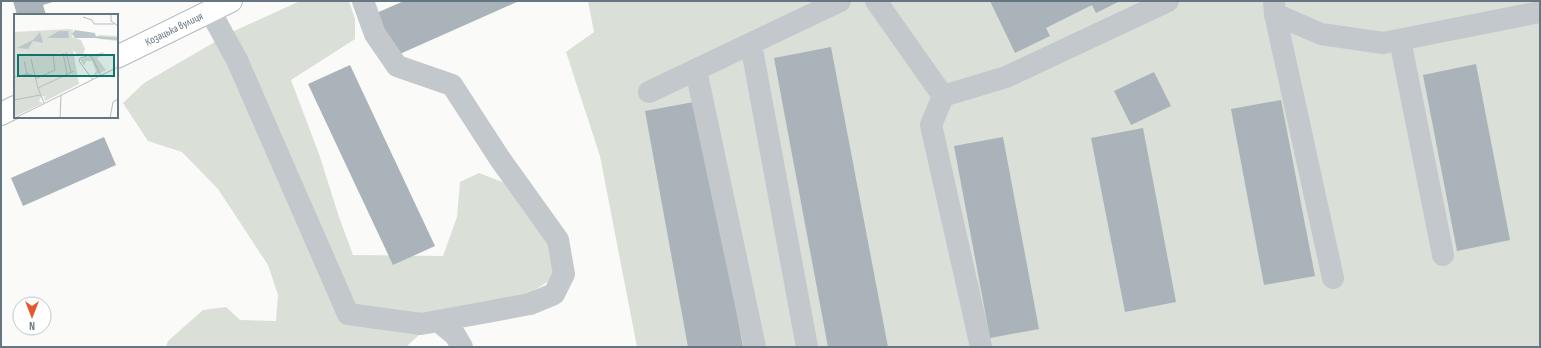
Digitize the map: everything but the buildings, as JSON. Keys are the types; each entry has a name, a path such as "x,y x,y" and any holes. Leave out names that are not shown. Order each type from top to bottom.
{"main road":[{"name":"Козацька вулиця","path":"118,57 231,1"},
{"path":"1,114 14,108"}],"lane":[{"path":"210,11 237,60 348,314 421,324 530,304 554,294 564,274 558,240 500,159 452,85 397,66 375,34 363,1"},
{"path":"649,92 840,1"},
{"path":"876,1 943,96"},
{"path":"943,96 1006,77 1168,1"},
{"path":"1274,7 1321,34 1383,43 1540,12"},
{"path":"1274,7 1333,278"},
{"path":"1400,40 1443,254"},
{"path":"751,44 807,347"},
{"path":"696,70 755,347"},
{"path":"943,96 931,125 981,347"},
{"path":"438,321 455,334 462,347"}],"shaded area":[{"path":"300,1 349,1 355,19 355,39 291,80 319,154 353,255 443,256 457,217 460,182 479,173 520,189 552,246 553,278 520,300 420,334 406,347 166,347 168,341 203,310 226,307 240,320 276,321 278,295 268,265 218,189 182,152 148,141 123,103 144,83 232,32"},
{"path":"588,1 1540,1 1540,347 637,347 600,156 566,52 594,32"}]}
